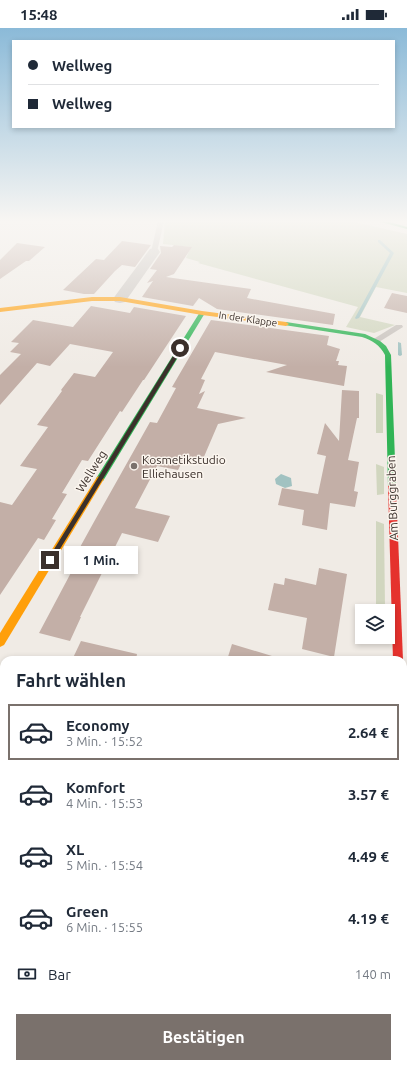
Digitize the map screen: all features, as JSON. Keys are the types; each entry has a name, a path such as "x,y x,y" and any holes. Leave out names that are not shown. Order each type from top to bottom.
{"main road":[{"name":"In der Klappe","path":"0,310 92,298 120,299 348,333 376,340"},
{"name":"Wellweg","path":"0,642 202,312"},
{"name":"Am Burggraben","path":"376,340 384,347 388,355 398,656"}],"street":[{"path":"120,299 141,270"}],"lane":[{"path":"376,340 399,327"}],"green space":[{"path":"222,270 407,270 407,293 376,287 360,317 395,325 374,333 346,327 358,307"},
{"path":"376,393 383,395 383,433 376,433"},
{"path":"376,464 384,467 384,494 377,495"},
{"path":"376,521 384,524 385,604 376,604"}],"water":[{"path":"281,474 291,478 292,486 285,488 276,484 275,479"}],"building":[{"path":"0,270 14,270 0,279"},
{"path":"85,270 117,270 94,294 84,294 63,290"},
{"path":"154,270 177,270 174,274 166,277 251,289 247,298 335,314 333,325 217,309 199,298 193,306 142,297 153,281 147,283 157,270"},
{"path":"392,293 407,296 407,313 384,308"},
{"path":"91,306 130,313 134,307 186,316 122,412 120,411 88,461 82,460 62,493 67,494 52,519 56,520 44,540 38,538 0,595 0,502 12,505 37,469 20,466 48,427 37,425 62,391 61,390 74,373 95,377 113,352 70,344 50,366 37,363 0,405 0,375 21,354 10,352 19,343 11,342 33,320 73,327"},
{"path":"211,320 329,336 327,345 340,349 336,361 339,361 338,365 347,366 344,386 266,372 287,365 215,352 201,379 205,380 199,394 205,391 197,408 246,418 218,424 203,459 192,457 183,460 178,470 157,466 135,508 170,516 158,542 122,533 80,617 70,641 39,633 83,550 79,549 150,422 157,423 176,388 172,387"},
{"path":"342,390 359,391 359,418 357,418 348,460 359,462 354,491 358,492 355,507 330,503 327,530 302,525 304,510 278,505 282,488 318,494 326,456 317,454 325,423 339,441"},
{"path":"319,568 347,574 334,656 302,649 307,618 268,610 274,583 284,585 285,578 316,585"},
{"path":"81,641 137,654 137,656 74,656"},
{"path":"232,644 272,656 228,656"}],"waterway":[{"path":"357,318 383,270"},
{"path":"399,343 400,355"}],"traffic: fast":[{"path":"100,479 202,313"},
{"path":"286,324 363,335 371,338 384,347 388,355 392,486"}],"traffic: slow":[{"path":"0,310 92,299 120,299 202,313 286,324"},
{"path":"0,642 100,479"}],"traffic: jam":[{"path":"392,486 398,656"}],"place":[{"name":"Kosmetikstudio Elliehausen","path":"134,466"}],"route":[{"path":"50,560 180,348"}]}
